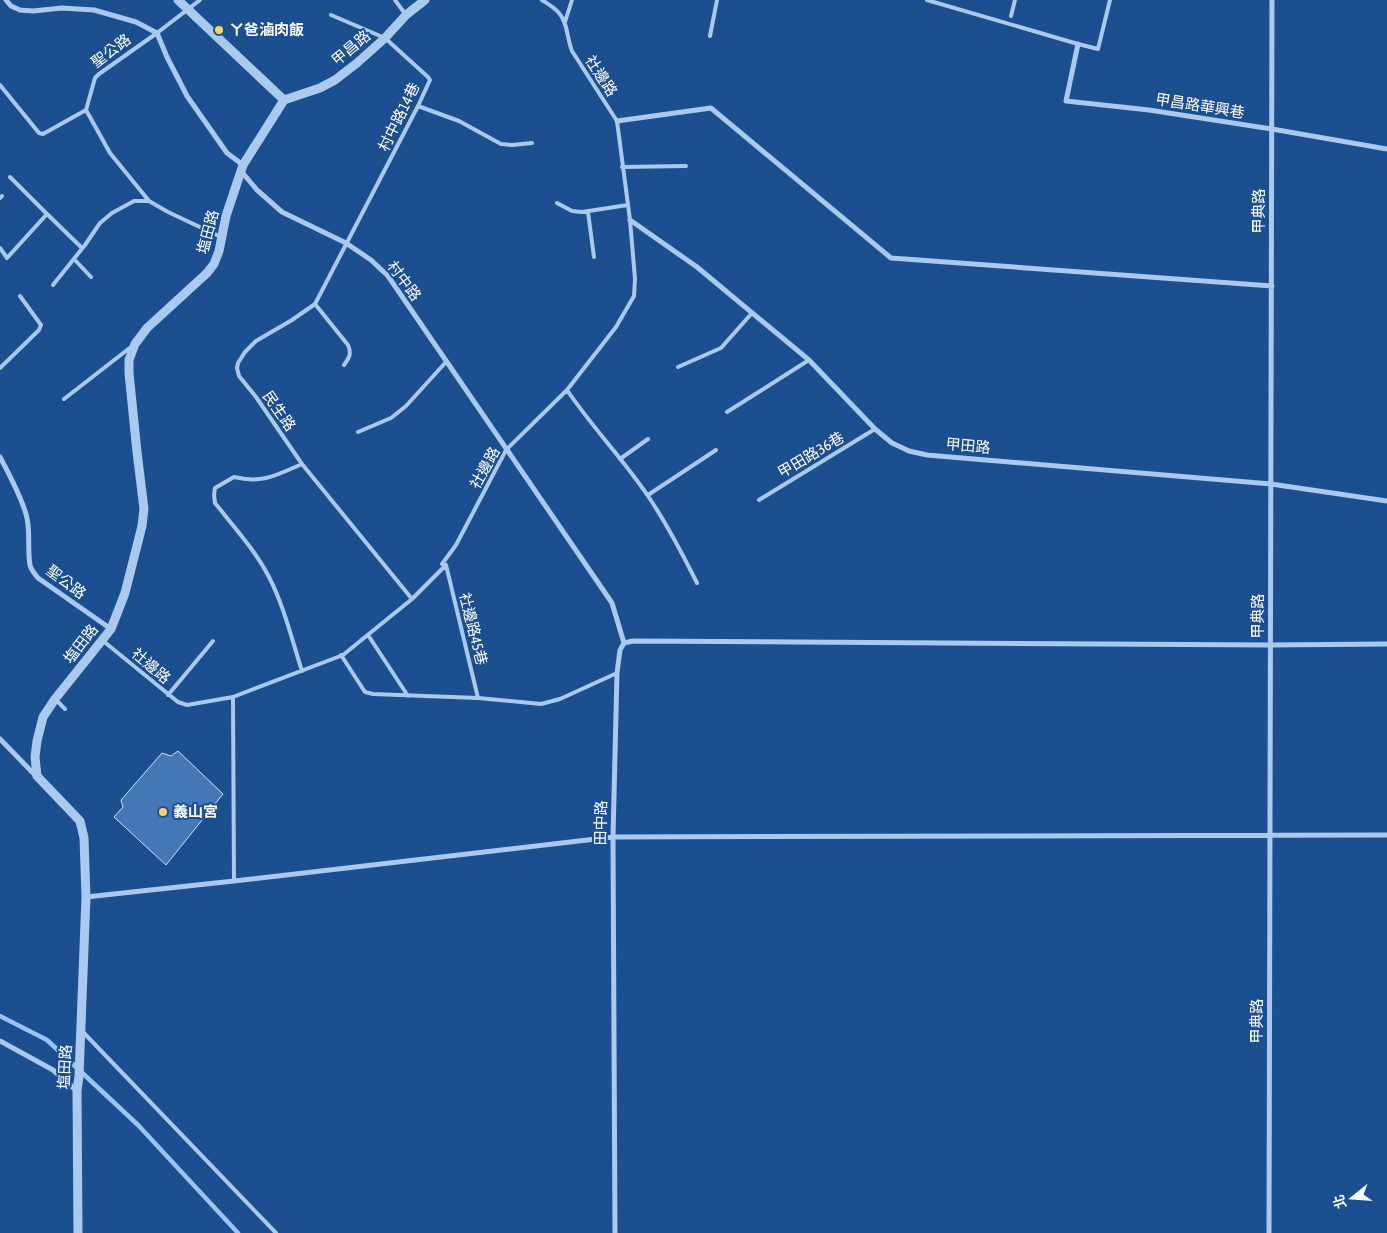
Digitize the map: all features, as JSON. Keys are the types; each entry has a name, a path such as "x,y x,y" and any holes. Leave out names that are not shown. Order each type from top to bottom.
{"street":[{"path":"6,0 11,6 20,10 34,11 62,8 94,10 136,22 157,33"},
{"path":"178,0 284,100"},
{"name":"甲昌路","path":"284,100 320,88 335,80 385,38 406,15 424,0"},
{"name":"甲典路","path":"1268,1233 1272,0"},
{"name":"村中路","path":"157,33 187,96 227,153 242,168 257,190 282,212 347,244 371,260 388,276 506,450"},
{"name":"甲昌路華興巷","path":"1078,44 1066,101 1149,110 1387,149"},
{"name":"塩田路","path":"78,1233 77,1091 86,896 84,838 80,821 37,776 35,757 37,741 43,716 111,629 125,593 142,526 144,509 136,452 129,374 129,360 135,344 148,328 214,264 219,251 226,216 242,168 284,100"},
{"path":"617,121 711,108 891,258 1272,286"},
{"name":"甲田路","path":"630,220 697,267 809,360 875,429 892,443 909,451 927,455 1271,484 1387,502"},
{"path":"506,450 612,603 624,643 633,641 1387,644"},
{"name":"聖公路","path":"0,457 27,515 30,565 33,571 38,578 111,629"},
{"name":"田中路","path":"615,1233 613,837 617,673 620,650 624,643"},
{"path":"0,739 37,776"},
{"path":"86,896 234,881 613,837 1387,835"},
{"path":"0,1041 53,1070 77,1091"}],"lane":[{"name":"聖公路","path":"86,110 95,78 200,0"},
{"path":"395,0 406,15"},
{"path":"542,0 558,12 565,22"},
{"path":"565,22 572,0"},
{"path":"710,36 717,0"},
{"path":"927,0 1098,49 1110,0"},
{"path":"1011,16 1015,0"},
{"name":"村中路14巷","path":"331,15 385,38 430,80 347,244"},
{"name":"社邊路","path":"102,640 178,702 187,704 232,697 341,656 412,599 446,565 442,564 456,545 506,450 567,390 616,327 634,296 635,279 630,220 617,121 572,51 568,43 565,22"},
{"path":"0,85 39,133 43,134 86,110 110,153 150,201 168,212 221,237"},
{"path":"418,106 459,122 501,144 532,143"},
{"path":"622,167 686,166"},
{"path":"10,176 82,248"},
{"path":"53,285 100,223 112,213 134,201 150,201"},
{"path":"557,203 572,211 588,212 628,205"},
{"path":"588,212 594,257"},
{"path":"0,248 7,258 47,214"},
{"name":"民生路","path":"347,244 315,304 256,341 245,352 237,368 239,376 256,397 302,464 412,599"},
{"path":"74,259 91,277"},
{"path":"0,368 39,330 41,325 20,296"},
{"path":"315,304 348,345 350,355 344,365"},
{"path":"678,367 721,348 752,313"},
{"path":"64,399 135,344"},
{"path":"727,412 809,360"},
{"path":"358,432 391,418 406,406 446,362"},
{"path":"567,390 648,495 676,540 697,583"},
{"name":"甲田路36巷","path":"759,500 875,429"},
{"path":"620,459 648,439"},
{"path":"648,495 716,450"},
{"path":"302,464 271,478 248,480 234,477 214,488 214,495 215,503 260,561 270,579 282,608 302,671"},
{"name":"社邊路45巷","path":"446,565 478,698"},
{"path":"368,635 408,696"},
{"path":"168,694 213,641"},
{"path":"341,656 365,692 373,694 478,698 541,704 560,699 617,673"},
{"path":"232,697 234,881"},
{"path":"55,699 65,709"},
{"path":"81,1030 276,1233"}],"building":[{"name":"義山宮","path":"178,751 223,794 166,865 114,817 123,807 121,800 162,753 171,756"}],"waterway":[{"path":"0,1016 47,1040 138,1125 238,1233"}],"place":[{"name":"ㄚ爸滷肉飯","path":"219,30"},
{"name":"義山宮","path":"163,812"}]}
